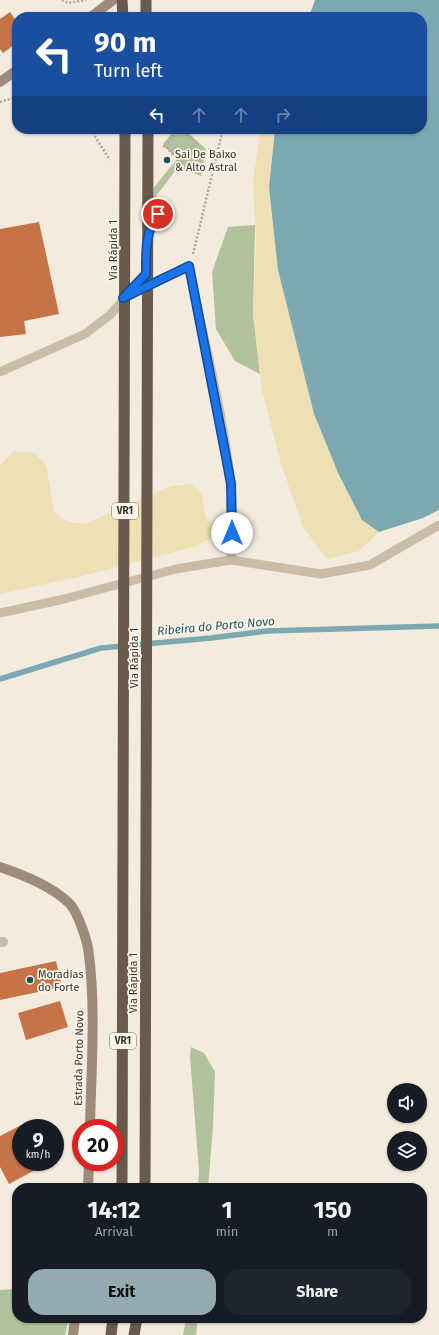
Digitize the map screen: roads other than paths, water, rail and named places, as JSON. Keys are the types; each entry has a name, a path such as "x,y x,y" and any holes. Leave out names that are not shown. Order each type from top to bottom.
{"highway":[{"path":"122,0 123,12"},
{"path":"146,0 146,12"},
{"name":"Via Rápida 1","path":"122,1183 125,134"},
{"name":"Via Rápida 1","path":"145,1183 148,134"},
{"path":"110,1335 112,1323"},
{"path":"134,1335 136,1323"}],"main road":[{"path":"97,12 113,0"},
{"path":"0,82 12,74"},
{"name":"Estrada Porto Novo","path":"0,867 18,873 52,891 70,904 78,916 89,953 92,1004 90,1119"},
{"path":"88,1183 89,1171"},
{"path":"73,1335 74,1323"}],"lane":[{"path":"0,372 85,334 110,315 123,298 146,274 146,245 154,220 158,214"},
{"path":"123,298 189,266 222,430 231,484 233,519 231,560"},
{"path":"0,613 64,599 176,569 231,560 320,574 370,565 439,525"}],"water":[{"path":"315,0 439,0 439,510 423,518 379,532 362,520 339,475 314,414 278,270 269,187 274,134 427,134 427,12 311,12"}],"waterway":[{"name":"Ribeira do Porto Novo","path":"0,679 101,648 211,638 267,631 439,626"}],"place":[{"name":"Sai De Baixo & Alto Astral","path":"167,160"},
{"name":"Moradias do Forte","path":"30,980"}]}
